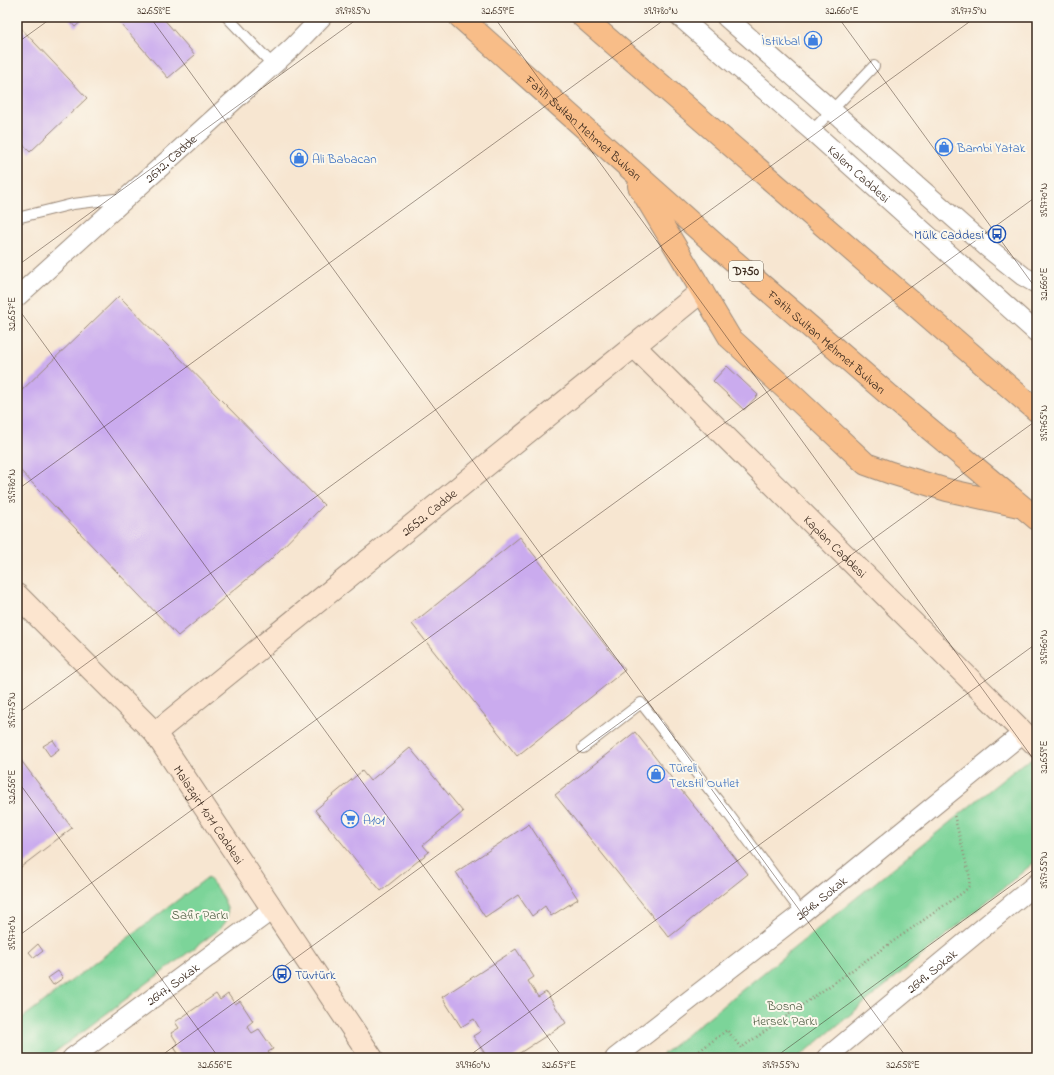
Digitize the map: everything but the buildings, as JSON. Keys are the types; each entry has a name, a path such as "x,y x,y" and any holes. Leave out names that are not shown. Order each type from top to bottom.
{"highway":[{"name":"Fatih Sultan Mehmet Bulvarı","path":"460,17 727,255 889,395 1030,513"},
{"path":"583,17 1037,411"},
{"path":"629,168 730,338 866,464 947,490 1030,513"}],"street":[{"name":"2672. Cadde","path":"17,297 293,47 322,17"},
{"name":"Kalem Caddesi","path":"680,17 812,131 905,216 1037,332"},
{"path":"726,17 988,248 1023,276 1037,284"},
{"name":"2652. Cadde","path":"155,733 702,291"},
{"name":"Kaplan Caddesi","path":"634,346 1030,740"},
{"name":"Malazgirt 1071 Caddesi","path":"17,594 155,733 372,1058"},
{"name":"2648. Sokak","path":"615,1058 802,912 948,794 1030,740"},
{"name":"2649. Sokak","path":"826,1058 1037,883"},
{"name":"2647. Sokak","path":"72,1058 273,909"}],"lane":[{"path":"227,17 273,65"},
{"path":"812,131 874,66"},
{"path":"17,218 73,204 127,197"},
{"path":"583,748 642,703 727,812 802,912"}],"path":[{"path":"690,1058 727,1030 741,1048 969,886 970,878 948,794"}],"green space":[{"name":"Bosna Hersek Parkı","path":"1031,760 1037,762 1037,860 798,1058 658,1058 1022,764"},
{"name":"Safir Parkı","path":"208,877 223,898 227,910 228,916 221,928 47,1058 17,1058 17,1022"}],"place":[{"name":"İstikbal","path":"813,40"},
{"name":"Bambi Yatak","path":"944,147"},
{"name":"Ali Babacan","path":"299,158"},
{"name":"Mülk Caddesi","path":"997,234"},
{"name":"Türeli Tekstil Outlet","path":"656,774"},
{"name":"A101","path":"350,819"},
{"name":"Tüvtürk","path":"282,974"}]}
